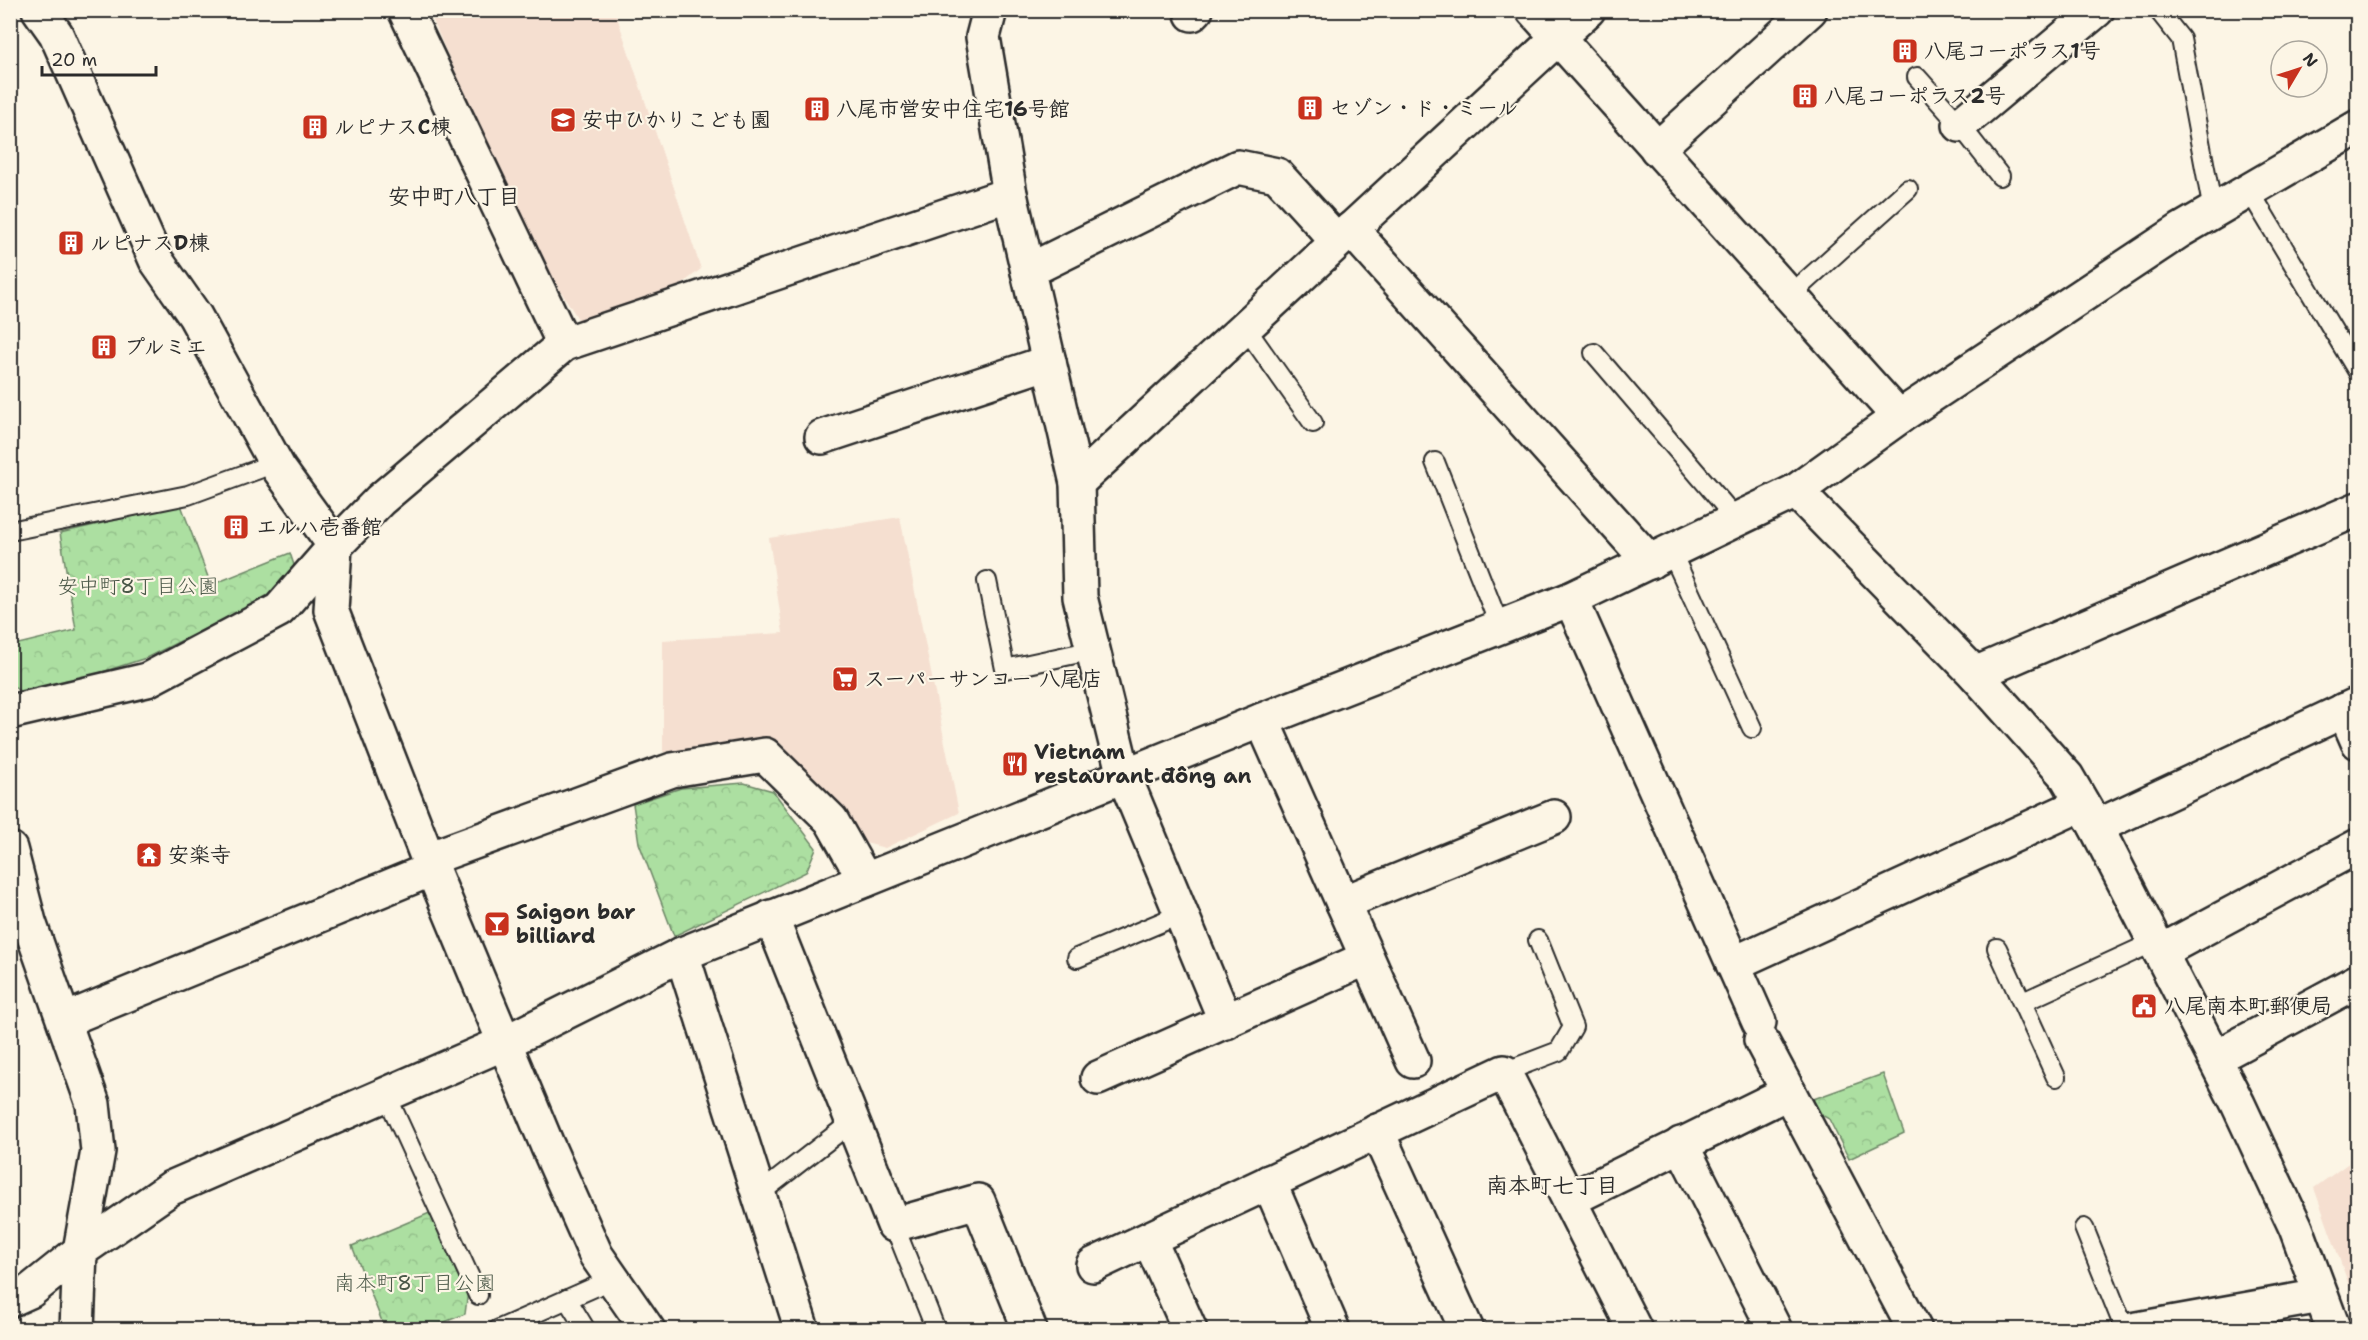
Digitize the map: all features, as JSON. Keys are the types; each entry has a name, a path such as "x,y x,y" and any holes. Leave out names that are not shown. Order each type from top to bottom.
{"street":[{"path":"39,10 56,34 156,260 195,316 274,460 335,546 331,609 430,864 504,1043 596,1255 648,1329"},
{"path":"405,10 564,344"},
{"path":"990,10 984,37 1010,194 1077,483 1080,597 1124,776 1226,1022"},
{"path":"1533,10 1899,417"},
{"path":"1077,483 1588,10"},
{"path":"1657,149 1810,10"},
{"path":"1960,125 2097,10"},
{"path":"10,1300 30,1291 80,1251 171,1188 504,1043 682,954 1262,720 1571,599 1796,491 1899,417 2181,230 2358,128"},
{"path":"1028,271 1238,167 1277,175 1344,235 1661,556"},
{"path":"10,712 147,680 279,610 335,546 380,500 564,344 1010,194"},
{"path":"822,437 1049,362"},
{"path":"1796,491 1975,674 2067,777 2215,1058 2296,1228 2334,1329"},
{"path":"1975,674 2358,509"},
{"path":"1571,599 1733,964 1760,1031 1789,1092 1915,1329"},
{"path":"1733,964 2351,707 2358,742"},
{"path":"1262,720 1413,1061"},
{"path":"64,1020 430,864 672,770 765,755 831,820 865,880"},
{"path":"1343,903 1554,818"},
{"path":"2157,947 2358,846"},
{"path":"10,849 20,925 64,1020 93,1104 98,1151 80,1251 77,1329"},
{"path":"771,917 894,1225 978,1201 1030,1329"},
{"path":"682,954 802,1329"},
{"path":"1098,1078 1367,958"},
{"path":"2215,1058 2358,981"},
{"path":"1093,1265 1504,1072 1635,1329"},
{"path":"1569,1200 1789,1092"},
{"path":"1377,1131 1466,1329"},
{"path":"1681,1144 1775,1329"},
{"path":"1269,1182 1333,1329"},
{"path":"1149,1239 1190,1329"},
{"path":"2132,1329 2321,1296"}],"lane":[{"path":"2158,10 2181,39 2213,211"},
{"path":"1917,77 1960,125 2000,176"},
{"path":"1789,296 1908,189"},
{"path":"2249,190 2358,372"},
{"path":"1245,327 1313,423"},
{"path":"1594,353 1737,520"},
{"path":"10,531 188,495 259,469 274,460"},
{"path":"1435,462 1500,627"},
{"path":"1661,556 1752,728"},
{"path":"987,581 1005,669 1094,650"},
{"path":"1077,958 1181,914"},
{"path":"1504,1072 1559,1051 1573,1027 1538,940"},
{"path":"2023,1002 2157,947"},
{"path":"1997,948 2055,1077"},
{"path":"386,1094 478,1295"},
{"path":"759,1194 853,1120"},
{"path":"894,1225 936,1329"},
{"path":"2084,1228 2125,1329"},
{"path":"497,1329 614,1279"},
{"path":"567,1299 586,1329"}],"shaded area":[{"name":"安中ひかりこども園","path":"429,11 615,11 701,269 678,287 580,322 522,229"},
{"path":"900,517 959,813 885,848 862,842 781,744 663,752 663,640 783,633 769,538"},
{"path":"2357,1157 2358,1300 2355,1302 2314,1188"}],"green space":[{"name":"安中町8丁目公園","path":"181,505 211,585 290,553 295,568 286,589 146,658 27,696 11,685 10,646 76,630 60,533"},
{"path":"744,783 773,791 816,848 806,872 674,936 639,843 633,804 681,788"},
{"path":"1883,1074 1904,1133 1849,1159 1829,1119 1811,1109 1808,1101"},
{"name":"南本町8丁目公園","path":"432,1212 468,1291 465,1314 427,1329 385,1329 352,1246"}],"place":[{"name":"八尾コーポラス1号","path":"1905,51"},
{"name":"八尾コーポラス2号","path":"1805,96"},
{"name":"セゾン・ド・ミール","path":"1310,108"},
{"name":"八尾市営安中住宅16号館","path":"817,109"},
{"name":"安中ひかりこども園","path":"563,120"},
{"name":"ルピナスC棟","path":"315,127"},
{"name":"ルピナスD棟","path":"71,243"},
{"name":"プルミエ","path":"104,347"},
{"name":"エルハ壱番館","path":"236,527"},
{"name":"スーパーサンコー 八尾店","path":"845,679"},
{"name":"Vietnam restaurant đông an","path":"1015,764"},
{"name":"安楽寺","path":"149,855"},
{"name":"Saigon bar billiard","path":"497,924"},
{"name":"八尾南本町郵便局","path":"2144,1006"}],"district":[{"name":"安中町八丁目","path":"454,196"},
{"name":"南本町七丁目","path":"1552,1185"}]}
